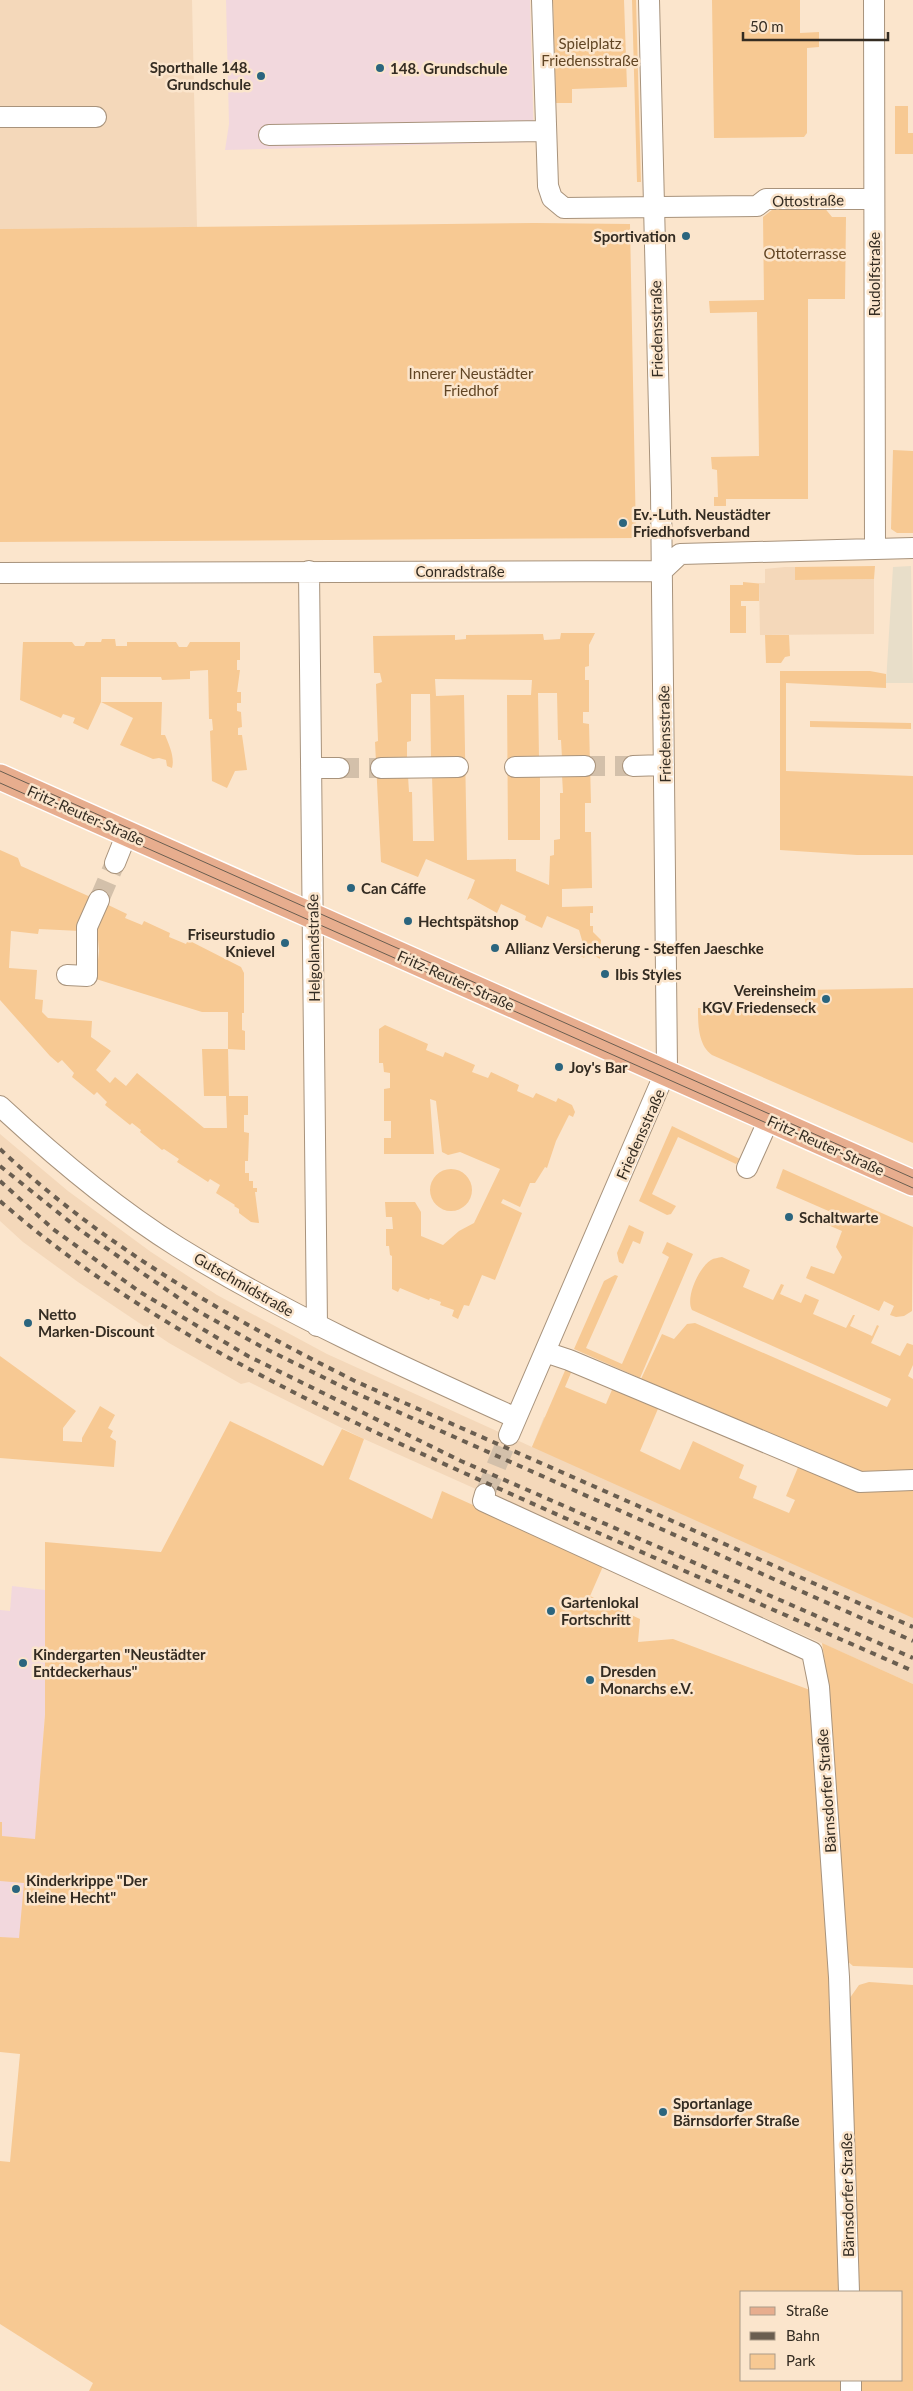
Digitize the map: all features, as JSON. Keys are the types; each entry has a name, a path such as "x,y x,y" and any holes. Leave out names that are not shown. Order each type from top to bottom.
{"main road":[{"name":"Fritz-Reuter-Straße","path":"0,777 913,1183"}],"street":[{"name":"Ottostraße","path":"542,0 548,186 552,198 564,208 757,206 766,200 874,199"},
{"name":"Friedensstraße","path":"512,1427 666,1073 662,571 649,0"},
{"name":"Rudolfstraße","path":"874,0 875,548"},
{"path":"0,117 96,117"},
{"path":"269,135 546,131"},
{"path":"662,571 680,554 913,548"},
{"name":"Helgolandstraße","path":"309,571 317,1326"},
{"name":"Conradstraße","path":"0,573 662,571"},
{"path":"633,766 664,765"},
{"path":"515,767 585,766"},
{"path":"381,768 458,767"},
{"path":"311,768 339,768"},
{"path":"115,863 127,833"},
{"path":"67,975 87,976 87,928 99,900"},
{"name":"Gutschmidstraße","path":"0,1106 35,1138 104,1195 178,1247 317,1326 512,1427"},
{"path":"747,1168 768,1119"},
{"path":"545,1352 587,1367 860,1482 913,1480"},
{"name":"Bärnsdorfer Straße","path":"484,1498 812,1652 819,1688 839,1976 849,2291"}],"shaded area":[{"path":"0,0 192,0 197,227 0,229"},
{"name":"148. Grundschule","path":"226,0 530,0 534,142 225,150 229,124"},
{"path":"911,566 913,683 886,683 893,567"},
{"path":"795,567 796,580 874,579 874,634 760,635 759,584 765,583 765,569"},
{"path":"0,1134 68,1191 151,1252 217,1295 327,1354 532,1447 544,1417 913,1585 913,1684 364,1439 249,1382 241,1384 169,1343 78,1282 23,1242 0,1221"},
{"name":"Kindergarten \"Neustädter Entdeckerhaus\"","path":"12,1586 45,1590 45,1715 27,1963 0,1961 0,1610 10,1611"}],"green space":[{"name":"Spielplatz Friedensstraße","path":"553,0 624,0 627,87 572,89 572,103 556,103"},
{"path":"632,0 636,0 641,182 637,182"},
{"path":"712,0 800,0 800,33 819,32 819,47 807,48 807,133 804,137 714,138"},
{"path":"895,106 908,106 908,133 913,133 913,154 895,154"},
{"name":"Ottoterrasse","path":"777,206 823,206 832,217 846,217 845,299 808,299 808,499 726,499 726,506 714,506 714,497 718,497 717,470 712,469 711,457 759,456 757,312 710,313 709,301 764,300 763,217"},
{"name":"Innerer Neustädter Friedhof","path":"535,223 630,224 636,538 0,542 0,229"},
{"path":"893,450 913,451 913,533 897,533 891,529"},
{"path":"875,566 874,579 795,580 795,567"},
{"path":"743,582 765,584 759,584 759,601 741,601 741,606 746,606 746,633 730,633 730,585 743,585"},
{"path":"561,633 595,633 589,645 589,666 585,667 585,680 589,680 589,712 583,712 583,723 589,724 591,803 585,803 585,832 591,832 592,888 562,889 562,907 593,906 593,913 590,913 590,926 593,926 593,932 601,940 600,959 587,951 584,958 581,956 584,947 579,930 547,916 542,928 525,920 526,916 501,904 497,913 470,898 467,900 475,880 426,859 418,877 381,862 375,742 378,741 376,684 382,682 380,673 374,673 373,636 455,635 455,640 466,639 466,635 543,634 544,640 560,639","holes":["435,679 532,680 531,695 507,695 508,840 540,840 540,776 562,775 563,793 560,793 560,839 554,840 554,855 550,856 549,885 516,871 516,859 467,860 464,695 436,696","538,693 557,693 558,740 561,740 562,758 539,758","411,694 430,694 431,758 407,758 407,742 411,741","408,776 432,776 434,841 413,841 412,792 409,792"]},
{"path":"765,635 789,635 790,656 785,657 781,663 766,663"},
{"path":"102,639 115,639 116,646 127,646 127,642 176,642 179,647 187,647 190,642 240,642 240,660 237,660 237,670 240,670 237,692 241,692 241,703 237,703 237,711 241,712 242,727 238,728 238,735 242,735 247,770 235,771 227,788 212,781 210,731 213,730 212,719 209,719 208,670 190,671 190,679 162,680 161,677 101,677 101,702 88,730 73,723 75,718 63,714 61,718 20,700 23,642 72,642 75,646 84,646 86,642 101,642"},
{"path":"780,671 870,671 886,674 886,688 786,683 786,771 913,776 913,855 857,855 780,850"},
{"path":"101,702 162,702 161,735 165,735 170,747 173,760 172,768 167,766 166,760 153,759 120,745 133,718"},
{"path":"810,721 911,723 911,729 810,727"},
{"path":"0,850 18,858 21,866 95,899 80,931 39,929 38,934 11,931 9,968 37,970 35,999 43,1000 42,1012 48,1018 92,1021 91,1037 111,1051 96,1070 110,1083 115,1077 126,1086 137,1073 204,1128 227,1128 226,1096 204,1096 202,1049 228,1049 229,1096 248,1096 248,1115 244,1115 244,1132 249,1133 248,1161 245,1161 245,1173 249,1173 249,1181 253,1181 253,1188 257,1188 257,1192 255,1192 259,1223 251,1222 239,1213 239,1209 235,1205 216,1193 220,1185 210,1179 208,1182 177,1162 179,1159 164,1149 162,1150 140,1132 141,1130 132,1123 130,1125 105,1105 107,1102 97,1092 94,1095 72,1077 74,1073 62,1060 58,1063 50,1056 0,1000"},
{"path":"102,902 127,914 125,918 142,925 144,921 170,933 169,937 186,944 188,940 241,967 244,973 242,1030 245,1031 245,1050 228,1049 228,1012 202,1012 96,979 99,951 96,916"},
{"path":"913,988 913,1143 712,1055 707,1051 701,1040 698,1008 805,1009 805,990"},
{"path":"385,1025 428,1044 426,1050 443,1057 445,1052 475,1065 472,1072 488,1078 491,1072 519,1085 517,1091 533,1098 536,1093 556,1102 558,1098 572,1105 575,1112 573,1117 569,1115 556,1141 547,1168 545,1167 535,1183 530,1183 520,1207 503,1199 501,1203 522,1213 495,1280 482,1275 469,1306 464,1305 458,1319 452,1316 454,1310 440,1305 441,1302 430,1298 429,1300 400,1288 398,1292 392,1289 392,1256 390,1255 389,1246 386,1246 386,1229 393,1229 392,1217 386,1217 385,1202 415,1202 421,1212 421,1236 443,1245 459,1231 474,1223 500,1169 460,1152 448,1155 442,1152 436,1101 430,1099 434,1154 384,1154 384,1138 391,1138 391,1121 384,1121 384,1089 390,1088 390,1073 384,1072 383,1063 379,1063 379,1029"},
{"path":"672,1126 740,1159 736,1164 678,1137 652,1194 676,1206 671,1214 667,1215 639,1201"},
{"path":"447,1169 455,1169 466,1175 472,1190 466,1205 455,1211 447,1211 436,1205 430,1194 430,1186 436,1175"},
{"path":"783,1169 913,1227 912,1311 904,1316 896,1317 890,1315 894,1306 884,1301 879,1311 806,1278 811,1266 834,1274 842,1257 836,1247 842,1231 828,1225 833,1213 776,1188"},
{"path":"629,1225 644,1232 640,1244 633,1241 623,1264 619,1262 617,1253"},
{"path":"667,1242 693,1254 640,1378 574,1349 604,1281 615,1275 618,1276 586,1348 622,1364 669,1257 662,1253"},
{"path":"722,1257 750,1270 743,1287 773,1300 781,1284 784,1285 780,1294 801,1303 805,1294 819,1300 813,1314 846,1328 853,1315 855,1315 850,1326 872,1336 877,1325 879,1326 871,1343 900,1356 907,1343 913,1345 913,1365 908,1376 913,1379 913,1618 532,1447 567,1366 573,1368 565,1387 606,1404 614,1385 660,1404 640,1451 680,1470 693,1441 744,1465 739,1478 757,1486 753,1498 789,1513 795,1500 786,1496 799,1465 857,1474 641,1379 662,1334 674,1339 687,1324 695,1323 887,1407 891,1399 692,1310 690,1298 694,1283 706,1264 715,1258"},
{"path":"0,1356 76,1411 63,1428 63,1441 82,1442 82,1438 100,1406 115,1415 108,1428 113,1431 110,1437 116,1441 114,1467 0,1458"},
{"path":"230,1421 323,1466 342,1429 364,1439 349,1479 432,1519 442,1491 604,1564 590,1596 640,1619 638,1642 673,1639 810,1690 832,1976 841,2291 740,2291 740,2381 844,2381 844,2391 89,2391 93,2383 0,2324 0,2161 10,2162 20,2054 0,2052 0,1937 19,1938 24,1883 0,1881 0,1822 2,1822 2,1836 35,1839 45,1715 45,1542 161,1552"},
{"path":"822,1643 913,1684 913,1968 853,1966 846,1960 829,1691"},
{"path":"869,1982 913,1985 913,2391 860,2391 860,2381 903,2381 903,2291 858,2291 847,2002 859,1985"}],"tunnel":[{"path":"585,766 633,766"},
{"path":"339,768 381,768"},
{"path":"99,900 115,863"},
{"path":"485,1494 509,1435"}],"tram line":[{"path":"0,771 913,1178"},
{"path":"0,783 913,1188"}],"railway":[{"path":"0,1149 40,1185 125,1249 215,1306 309,1358 357,1382 913,1627"},
{"path":"0,1166 80,1230 196,1310 262,1347 351,1391 913,1641"},
{"path":"0,1181 53,1229 140,1292 248,1356 461,1461 913,1658"},
{"path":"0,1201 60,1250 124,1295 190,1336 257,1373 327,1409 467,1474 913,1671"}],"place":[{"name":"148. Grundschule","path":"380,68"},
{"name":"Sporthalle 148. Grundschule","path":"261,76"},
{"name":"Sportivation","path":"686,236"},
{"name":"Ev.-Luth. Neustädter Friedhofsverband","path":"623,523"},
{"name":"Can Cáffe","path":"351,888"},
{"name":"Hechtspätshop","path":"408,921"},
{"name":"Friseurstudio Knievel","path":"285,943"},
{"name":"Allianz Versicherung - Steffen Jaeschke","path":"495,948"},
{"name":"Ibis Styles","path":"605,974"},
{"name":"Vereinsheim KGV Friedenseck","path":"826,999"},
{"name":"Joy's Bar","path":"559,1067"},
{"name":"Schaltwarte","path":"789,1217"},
{"name":"Netto Marken-Discount","path":"28,1323"},
{"name":"Gartenlokal Fortschritt","path":"551,1611"},
{"name":"Kindergarten \"Neustädter Entdeckerhaus\"","path":"23,1663"},
{"name":"Dresden Monarchs e.V.","path":"590,1680"},
{"name":"Kinderkrippe \"Der kleine Hecht\"","path":"16,1889"},
{"name":"Sportanlage Bärnsdorfer Straße","path":"663,2112"}]}
